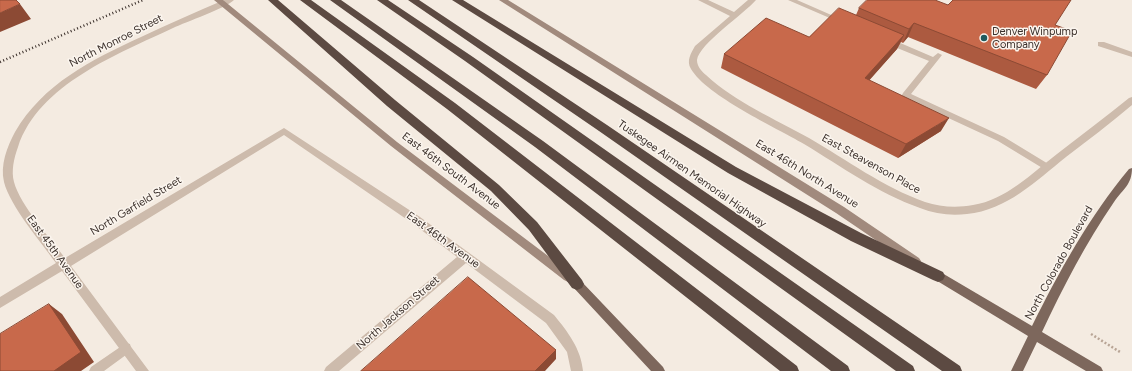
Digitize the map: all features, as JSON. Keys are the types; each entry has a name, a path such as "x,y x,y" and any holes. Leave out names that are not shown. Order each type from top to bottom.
{"highway":[{"path":"273,0 391,103 495,188 533,226 578,284"},
{"path":"305,0 451,106 792,371"},
{"path":"335,0 539,144 843,371"},
{"path":"382,0 501,82 908,371"},
{"name":"Tuskegee Airmen Memorial Highway","path":"413,0 955,371"},
{"path":"456,0 732,170 856,237 938,276"}],"main road":[{"name":"East 46th North Avenue","path":"503,0 840,210 938,276 1097,371"},
{"name":"East 46th South Avenue","path":"223,1 394,144 578,284 659,371"},
{"name":"North Colorado Boulevard","path":"1018,371 1048,306 1084,240 1111,198 1132,172"}],"street":[{"path":"702,0 735,15 752,0"},
{"name":"North Monroe Street","path":"26,121 48,95 77,72 104,57 223,1"},
{"name":"East Steavenson Place","path":"735,15 698,48 693,57 694,67 713,86 888,189 928,207 953,211 978,208 994,203 1014,192 1111,119 1132,100"},
{"name":"East 45th Avenue","path":"26,121 13,146 10,159 9,180 18,201 143,371"},
{"name":"North Garfield Street","path":"0,303 284,130"},
{"name":"East 46th Avenue","path":"284,130 409,215 550,319 560,330 569,344 574,354 577,371"},
{"name":"North Jackson Street","path":"330,371 466,256"}],"lane":[{"path":"791,0 850,25"},
{"path":"878,37 936,58 906,95 1001,139 1047,167"},
{"path":"1100,44 1132,55"},
{"path":"94,371 126,348"}],"path":[{"path":"1091,334 1120,352"}],"building":[{"path":"0,0 16,0 20,4 0,13"},
{"path":"867,0 935,0 948,5 953,0 1071,0 1055,25 1072,31 1047,75 914,23 909,29 859,8"},
{"path":"839,8 904,35 865,78 949,118 906,144 724,54 766,18 809,37"},
{"path":"468,277 556,350 535,371 361,371"},
{"path":"49,304 81,352 54,371 0,371 0,334"}],"railway":[{"path":"0,62 143,0"}],"place":[{"name":"Denver Winpump Company","path":"984,38"}]}
